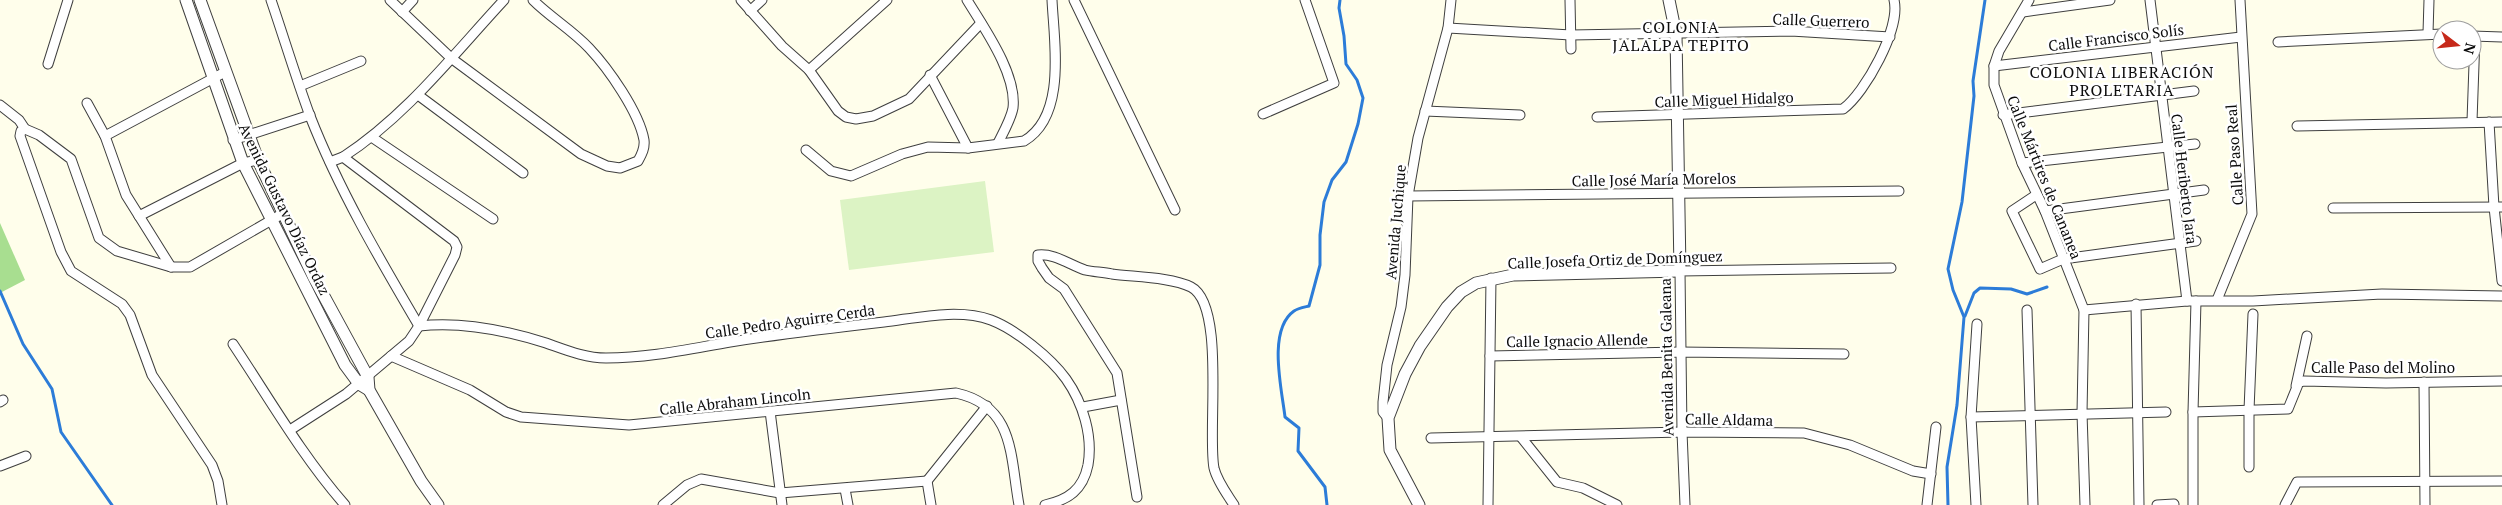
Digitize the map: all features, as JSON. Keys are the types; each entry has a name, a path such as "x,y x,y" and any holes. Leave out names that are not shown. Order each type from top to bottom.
{"street":[{"path":"48,64 67,0"},
{"name":"Avenida Gustavo Díaz Ordaz","path":"186,0 233,140 270,221 345,365 363,380"},
{"name":"Avenida Gustavo Díaz Ordaz","path":"200,0 248,135 282,214 363,380 421,481 438,505"},
{"path":"271,0 310,115 330,162 362,229 419,326"},
{"path":"390,0 451,58 581,154 607,166 620,168 638,161 643,152 644,141 641,129 609,74 589,48 533,0"},
{"path":"402,12 413,0"},
{"path":"330,162 343,157 372,138 418,96 504,0"},
{"path":"741,0 782,46 809,70 838,111 846,117 856,119 873,116 909,99 981,23"},
{"path":"750,11 762,0"},
{"path":"809,70 887,0"},
{"path":"967,0 995,45 1008,78 1013,98 1013,109 998,143"},
{"path":"806,150 831,171 851,176 902,154 928,147 968,148 1024,141 1031,137 1042,125 1049,108 1056,80 1052,0"},
{"path":"1074,0 1175,210"},
{"path":"1263,114 1334,83 1305,0"},
{"name":"Avenida Juchique","path":"1388,418 1383,412 1383,402 1387,365 1401,308 1408,196 1418,138 1448,28 1451,0"},
{"path":"1570,0 1571,48"},
{"name":"Avenida Benita Galeana","path":"1669,0 1676,34 1680,352 1685,505"},
{"path":"1890,37 1894,19 1894,0"},
{"name":"Calle Mártires de Cananea","path":"2029,0 1999,51 1994,66 1994,85 2003,115 2022,163 2045,211 2084,310"},
{"path":"2022,12 2110,0"},
{"name":"Calle Heriberto Jara","path":"2150,0 2172,194 2179,243 2192,301 2193,504"},
{"name":"Calle Paso Real","path":"2217,300 2252,214 2240,0"},
{"path":"2428,0 2428,33"},
{"name":"Calle Guerrero","path":"1448,28 1571,35 1791,31 1890,37"},
{"path":"2278,42 2432,33"},
{"name":"Calle Francisco Solís","path":"1994,66 2241,36"},
{"name":"Calle Miguel Hidalgo","path":"1597,117 1843,109 1851,103 1890,37"},
{"path":"2482,37 2502,38"},
{"path":"300,86 361,61"},
{"path":"2472,121 2473,70"},
{"path":"105,136 225,72"},
{"path":"930,75 968,148"},
{"path":"2003,115 2194,91"},
{"path":"418,96 523,174"},
{"path":"87,103 105,136 126,196 171,266"},
{"path":"0,105 19,120 25,129 39,135 70,158 99,238 106,245 134,257 171,266 190,267 282,214"},
{"path":"1425,111 1520,115"},
{"path":"233,140 310,115"},
{"path":"2297,126 2472,121 2502,122"},
{"path":"2489,122 2498,207 2502,281"},
{"path":"25,129 22,130 20,136 62,252 71,271 122,304 130,315 152,375 212,465 218,481 222,505"},
{"path":"372,138 493,219"},
{"path":"2022,163 2195,144"},
{"path":"290,430 363,380 409,341 419,326 455,255 457,247 454,241 343,157"},
{"path":"139,216 243,163 258,160"},
{"path":"2045,211 2204,190"},
{"name":"Calle José María Morelos","path":"1408,196 1899,191"},
{"path":"2036,195 2012,211 2040,269 2063,259 2196,242"},
{"path":"2333,208 2498,207"},
{"path":"1137,497 1117,373 1064,289 1048,278 1037,258 1038,254 1046,254 1087,270 1176,282 1192,287 1201,298 1209,325 1214,372 1214,468 1224,491 1234,505"},
{"name":"Calle Josefa Ortiz de Domínguez","path":"1388,418 1405,374 1432,327 1461,292 1476,283 1491,278 1533,274 1891,268"},
{"path":"1488,505 1491,278"},
{"path":"2084,504 2082,413 2084,310 2136,304 2217,300 2253,301 2382,294 2502,296"},
{"path":"2136,304 2140,505"},
{"path":"2027,310 2029,415 2034,505"},
{"path":"2249,467 2253,314"},
{"name":"Calle Pedro Aguirre Cerda","path":"419,326 464,324 510,333 580,355 625,358 924,317 966,315 991,320 1010,330 1057,366 1074,390 1083,407 1089,451 1085,475 1069,498 1045,505"},
{"path":"1976,505 1972,417 1977,324"},
{"path":"2296,386 2307,336"},
{"path":"233,344 328,485 345,505"},
{"name":"Calle Ignacio Allende","path":"1490,356 1680,352 1844,354"},
{"name":"Calle Abraham Lincoln","path":"391,356 470,390 506,412 521,417 628,425 956,393 974,397 997,415 1005,431 1020,505"},
{"name":"Calle Paso del Molino","path":"2193,412 2288,409 2296,386 2299,382 2304,381 2502,381"},
{"path":"2424,382 2425,505"},
{"path":"1083,407 1121,400"},
{"path":"931,505 928,481 987,406"},
{"path":"770,411 782,505"},
{"path":"1972,417 2166,412"},
{"path":"1388,418 1390,450 1419,505"},
{"path":"1927,505 1936,427"},
{"name":"Calle Aldama","path":"1431,438 1682,432 1804,434 1850,445 1913,471 1931,474"},
{"path":"1521,437 1557,482 1583,488 1617,505"},
{"path":"0,466 26,456"},
{"path":"663,505 687,485 701,479 780,494 928,481"},
{"path":"2285,505 2297,482 2502,481"},
{"path":"845,488 848,505"},
{"path":"2157,505 2174,504"}],"green space":[{"path":"985,181 994,252 849,270 840,200"},
{"path":"0,223 25,280 0,293"}],"waterway":[{"path":"1327,505 1325,487 1298,451 1299,428 1285,417 1279,377 1278,346 1286,320 1294,311 1309,306 1320,265 1320,235 1324,202 1332,180 1346,162 1358,124 1363,98 1357,80 1346,64 1339,8 1340,0"},
{"path":"1948,505 1947,467 1957,405 1964,317 1953,290 1948,269 1962,202 1974,96 1973,81 1985,0"},
{"path":"1965,316 1974,293 1980,288 2011,289 2027,294 2047,287"},
{"path":"0,291 23,344 52,389 61,432 112,505"}],"district":[{"name":"COLONIA JALALPA TEPITO","path":"1681,36"},
{"name":"COLONIA LIBERACIÓN PROLETARIA","path":"2122,81"}]}
